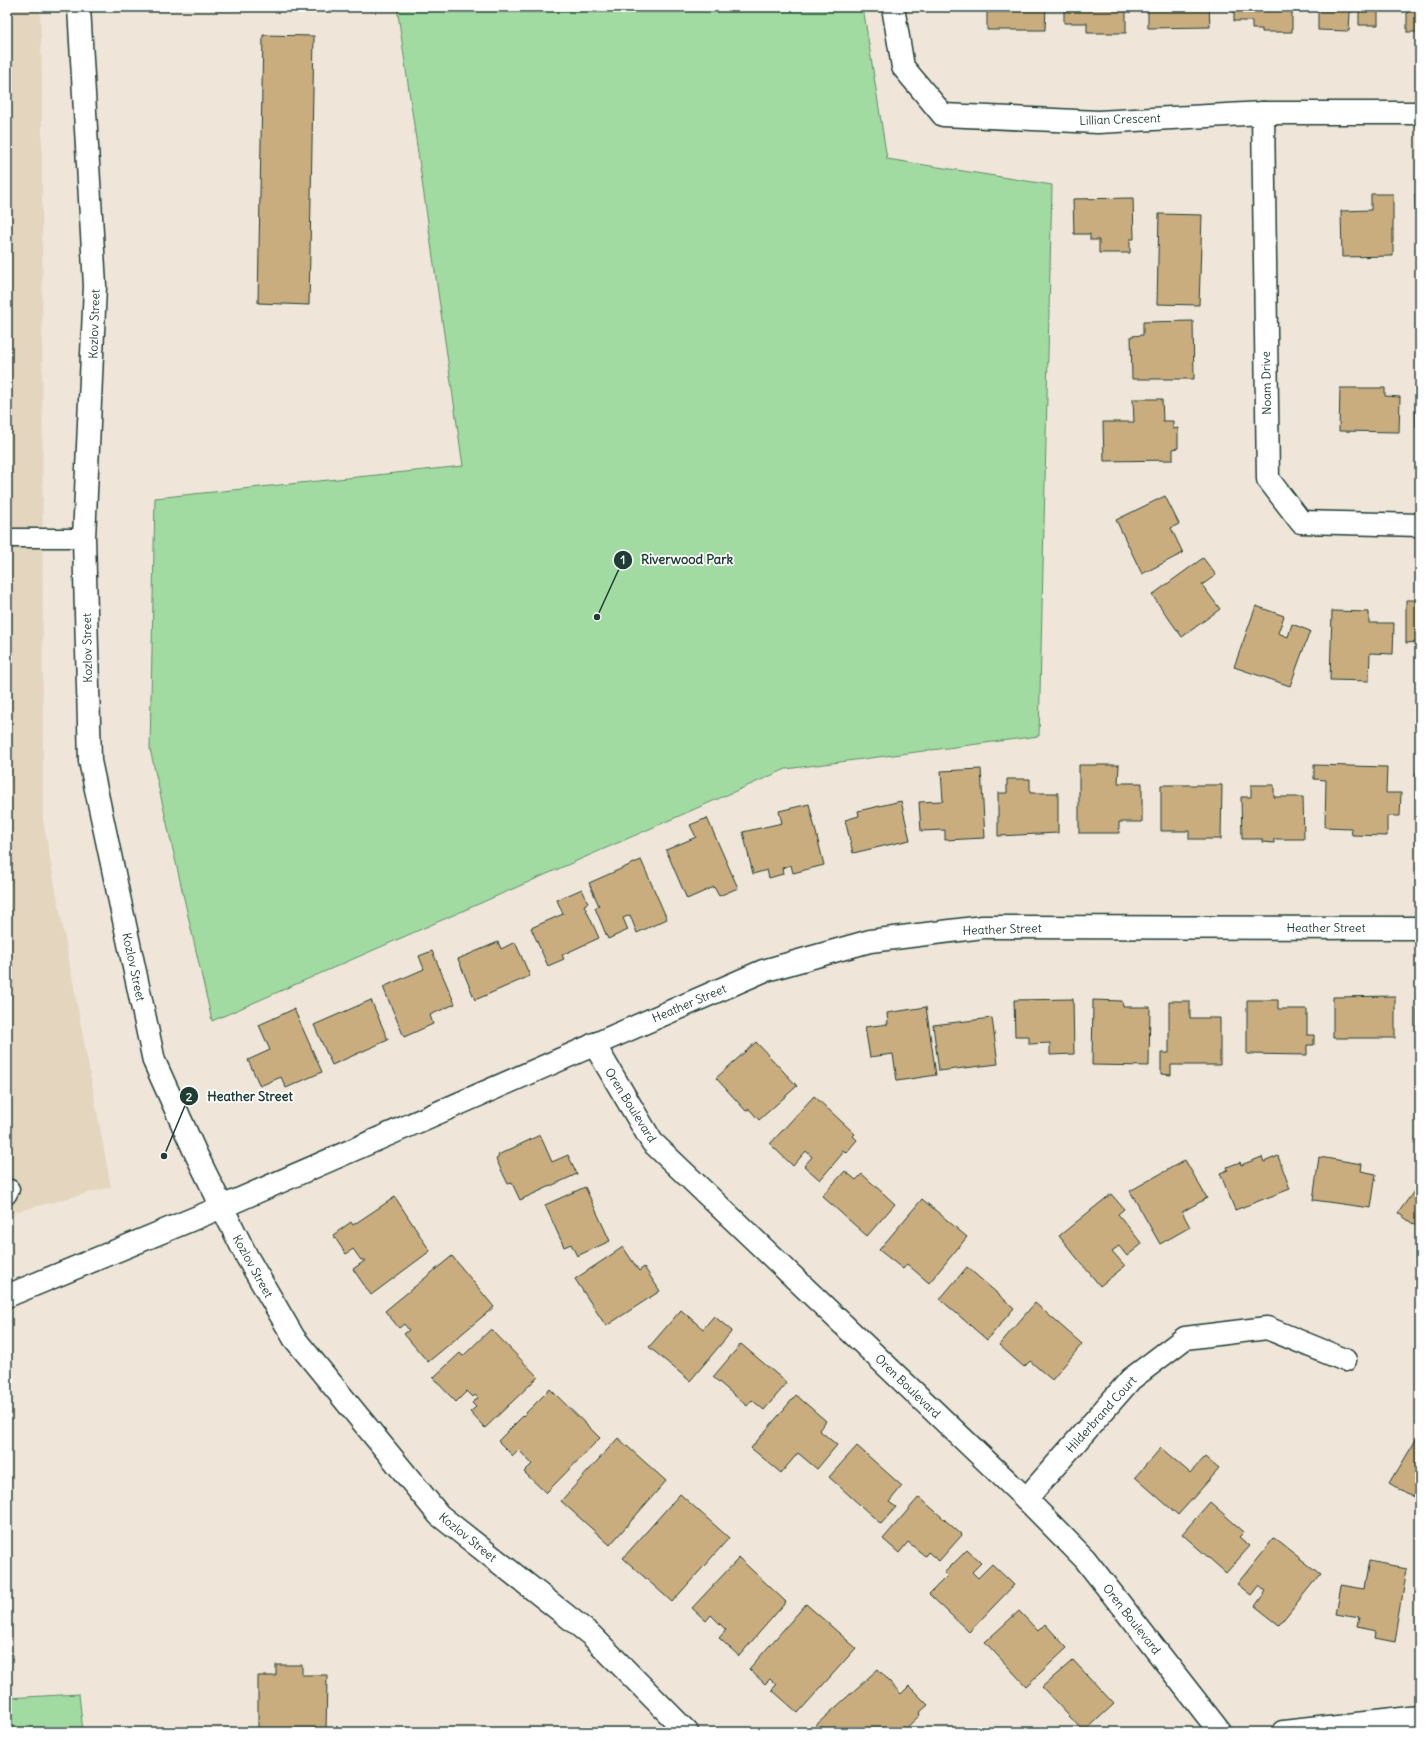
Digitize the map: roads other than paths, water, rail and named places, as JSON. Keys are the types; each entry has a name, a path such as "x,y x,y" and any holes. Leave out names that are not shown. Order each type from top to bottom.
{"street":[{"name":"Kozlov Street","path":"79,7 95,286 84,538 90,761 154,1061 222,1207 247,1256 294,1338 438,1515 591,1635 687,1732"},
{"name":"Lillian Crescent","path":"893,7 903,67 943,115 1098,122 1263,113 1420,113"},
{"name":"Noam Drive","path":"1263,113 1268,479 1301,522 1420,525"},
{"name":"Heather Street","path":"7,1296 222,1207 763,971 870,941 983,927 1420,928"},
{"name":"Oren Boulevard","path":"594,1044 652,1142 1026,1499 1086,1559 1220,1732"},
{"name":"Hilderbrand Court","path":"1026,1499 1131,1379 1185,1338 1267,1328 1346,1360"},
{"path":"1283,1732 1420,1717"}],"lane":[{"path":"7,538 84,538"}],"place":[{"name":"Riverwood Park","path":"597,617"},
{"name":"Heather Street","path":"164,1156"}]}
